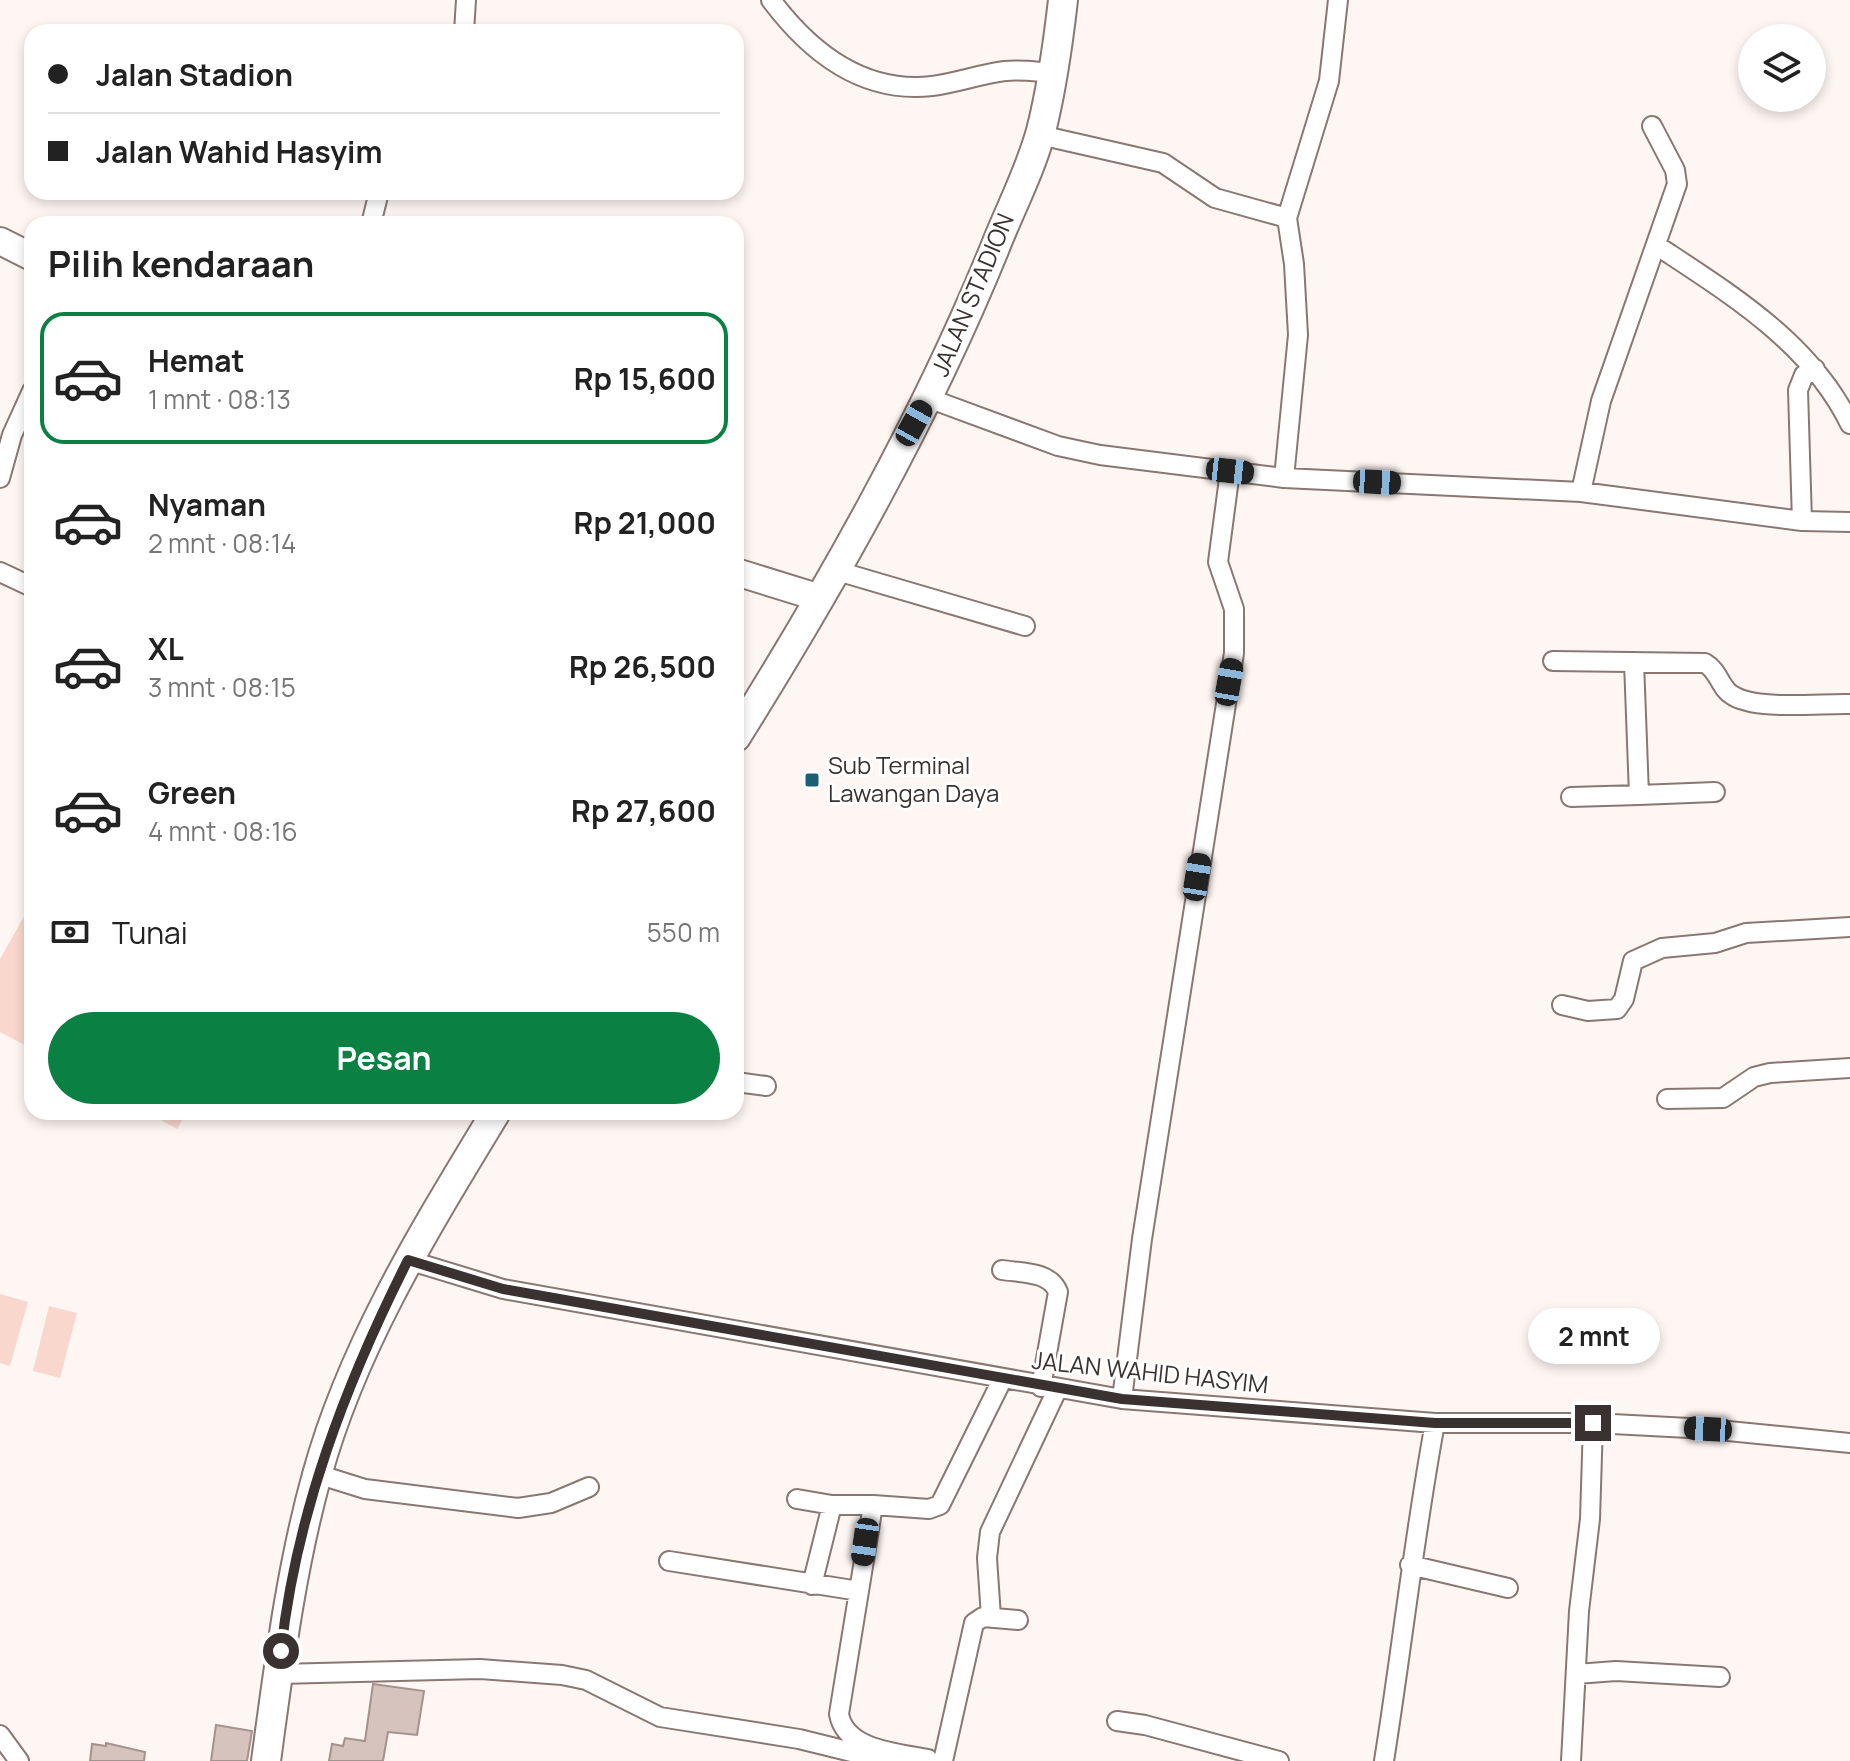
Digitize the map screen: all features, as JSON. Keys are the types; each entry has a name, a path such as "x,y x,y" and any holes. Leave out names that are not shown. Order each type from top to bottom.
{"main road":[{"name":"JALAN STADION","path":"744,724 820,598 928,398 967,315 1040,135 1054,73 1063,0"},
{"path":"0,241 24,253"},
{"path":"744,574 820,598"},
{"path":"266,1761 283,1635 317,1474 339,1411 408,1260 491,1120"}],"street":[{"path":"464,24 466,0"},
{"path":"771,0 821,56 848,71 883,83 928,87 1008,70 1054,73"},
{"path":"1284,478 1298,335 1287,218 1329,81 1338,0"},
{"path":"1581,492 1601,401 1677,184 1675,170 1652,126"},
{"path":"1040,135 1163,163 1215,198 1287,218"},
{"path":"1656,245 1741,303 1794,346 1815,369 1849,422"},
{"path":"1802,521 1798,390 1804,375 1815,369"},
{"path":"928,398 1058,446 1230,471 1284,478 1581,492 1802,521 1850,522"},
{"path":"0,478 6,432 24,404"},
{"path":"1122,1399 1155,1150 1234,653 1234,609 1218,562 1230,471"},
{"path":"834,570 1025,626"},
{"path":"0,572 24,583"},
{"path":"1553,661 1705,663 1718,673 1729,694 1751,703 1850,704"},
{"path":"1634,662 1639,795"},
{"path":"1571,797 1715,792"},
{"path":"1562,1005 1588,1011 1617,1009 1624,999 1633,961 1662,948 1715,943 1746,933 1850,927"},
{"path":"1667,1099 1723,1098 1754,1077 1770,1073 1850,1068"},
{"path":"744,1083 766,1086"},
{"name":"JALAN WAHID HASYIM","path":"408,1260 503,1289 1122,1399 1435,1423 1593,1423 1708,1429 1850,1443"},
{"path":"991,1617 987,1545 1049,1388 1058,1292 1051,1280 1042,1276 1002,1270"},
{"path":"797,1499 832,1505 929,1509 940,1505 1002,1380"},
{"path":"1384,1761 1401,1653 1410,1565 1435,1423"},
{"path":"1571,1761 1590,1519 1593,1423"},
{"path":"317,1474 365,1489 518,1508 551,1503 589,1487"},
{"path":"812,1585 832,1505"},
{"path":"873,1505 839,1714 846,1734 879,1749 936,1760 974,1623 978,1618 991,1617 1018,1620"},
{"path":"669,1561 859,1591"},
{"path":"1410,1565 1508,1588"},
{"path":"278,1674 480,1669 562,1675 586,1680 660,1717 799,1739 886,1761"},
{"path":"1576,1674 1616,1671 1720,1677"},
{"path":"1117,1721 1145,1725 1279,1761"},
{"path":"0,1735 19,1761"}],"shaded area":[{"path":"24,916 24,1045 0,1032 0,959"},
{"path":"161,1120 182,1120 177,1129"},
{"path":"0,1294 28,1302 10,1366 0,1363"},
{"path":"49,1306 77,1313 60,1378 33,1371"}],"building":[{"path":"373,1684 424,1691 417,1735 388,1732 383,1761 329,1761 332,1744 343,1746 345,1738 365,1741"},
{"path":"216,1725 252,1731 247,1761 211,1761"},
{"path":"106,1743 145,1752 144,1761 90,1761 92,1744 106,1746"}],"place":[{"name":"Sub Terminal Lawangan Daya","path":"812,780"}],"route":[{"path":"281,1651 317,1474 339,1411 408,1260 503,1289 1057,1390 1122,1399 1435,1423 1593,1423"}]}
